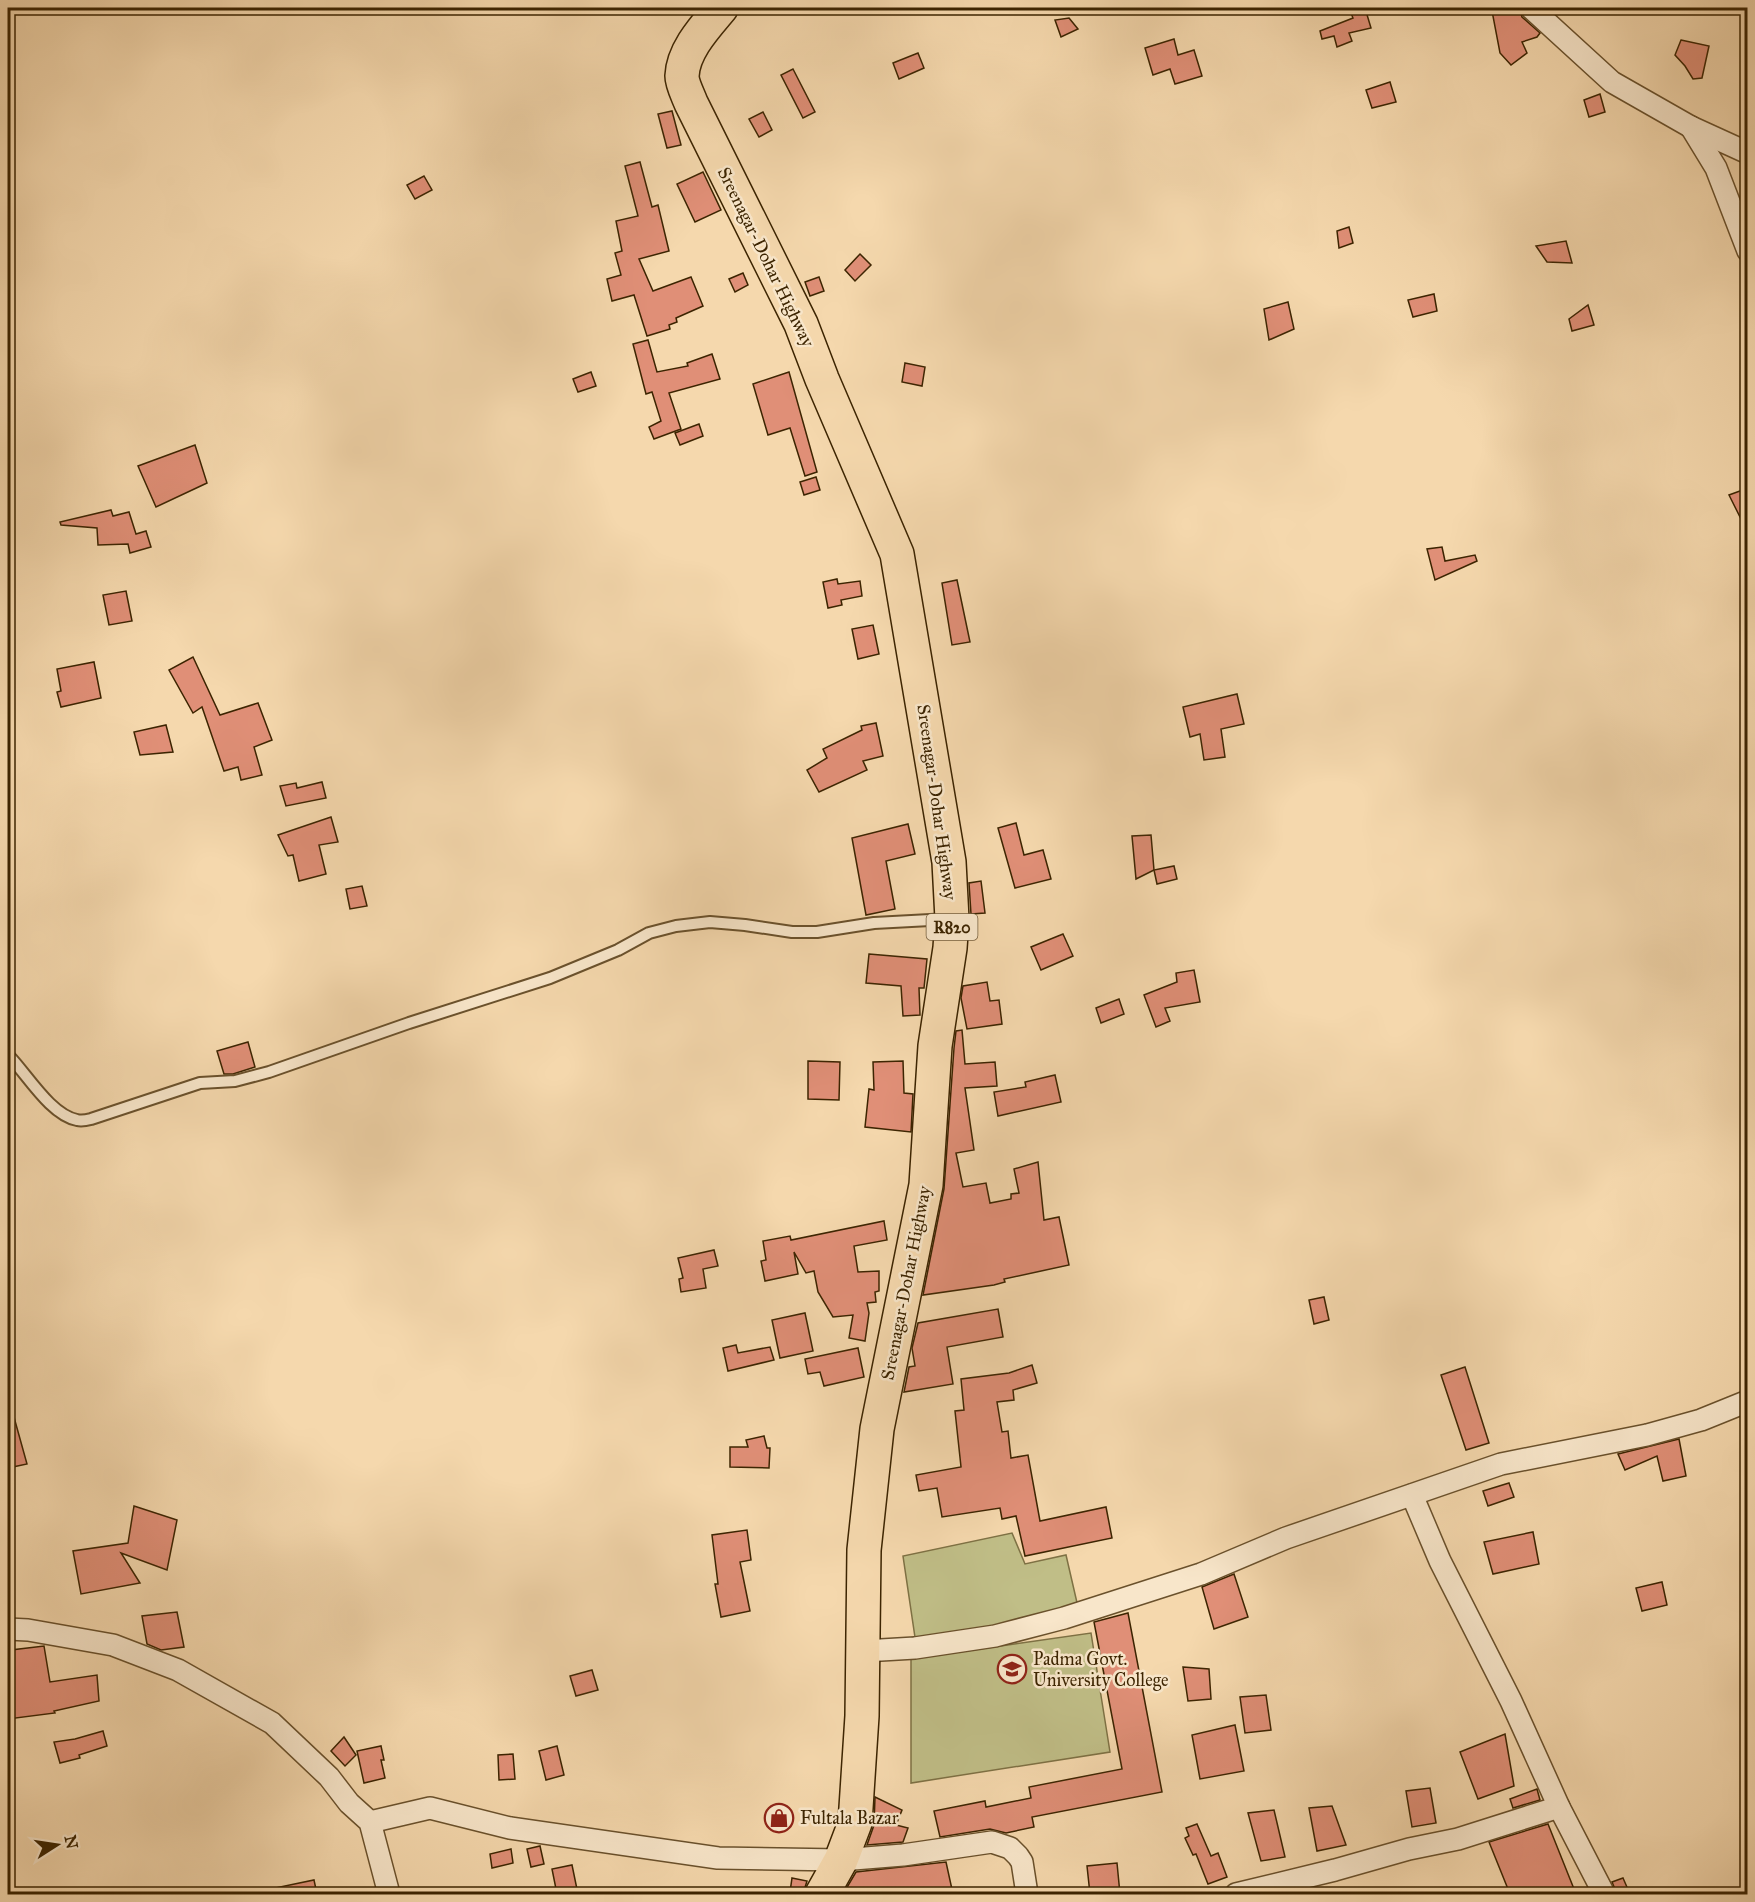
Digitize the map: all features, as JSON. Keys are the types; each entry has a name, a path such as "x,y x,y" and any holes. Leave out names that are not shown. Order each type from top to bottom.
{"main road":[{"name":"Sreenagar-Dohar Highway","path":"721,8 699,36 686,58 682,77 691,103 801,324 822,379 897,554 942,820 952,919 950,948 935,1046 926,1185 877,1429 864,1550 864,1651 855,1823 842,1860 822,1894"}],"street":[{"path":"1532,8 1612,82 1691,127 1748,153"},
{"path":"1691,127 1716,168 1748,251"},
{"path":"864,1651 915,1648 995,1636 1064,1618 1201,1574 1286,1538 1501,1464 1647,1436 1701,1420 1748,1401"},
{"path":"1412,1495 1440,1561 1511,1701 1560,1807 1604,1894"},
{"path":"8,1629 113,1645 178,1670 272,1723 329,1777 349,1803 370,1822 389,1894"},
{"path":"1236,1894 1409,1849 1458,1839 1560,1807"},
{"path":"370,1822 430,1808 510,1828 718,1858 842,1860 903,1855 992,1842 1010,1848 1018,1856 1022,1862 1027,1894"}],"lane":[{"path":"8,1057 22,1070 54,1109 77,1120 91,1119 200,1083 236,1081 269,1072 409,1023 550,978 618,950 649,933 676,926 710,922 792,932 817,932 874,923 952,919"}],"shaded area":[{"path":"1012,1533 1025,1564 1066,1555 1078,1607 916,1644 903,1556"},
{"path":"1091,1633 1110,1752 911,1783 911,1659"}],"building":[{"path":"1349,8 1365,8 1371,28 1349,33 1352,41 1337,47 1334,36 1322,39 1320,31 1353,18"},
{"path":"1499,8 1519,8 1522,17 1540,33 1537,37 1522,42 1527,53 1511,65 1500,53 1492,11"},
{"path":"1069,18 1078,29 1061,37 1055,20"},
{"path":"1174,39 1178,55 1194,50 1202,76 1175,84 1170,69 1153,75 1145,48"},
{"path":"1681,40 1709,46 1702,78 1693,79 1675,55"},
{"path":"918,53 924,68 899,79 893,63"},
{"path":"793,69 815,112 803,118 781,75"},
{"path":"1390,82 1396,102 1372,108 1366,90"},
{"path":"1600,94 1605,112 1589,117 1584,100"},
{"path":"672,111 681,145 667,148 658,114"},
{"path":"763,112 772,130 759,137 749,119"},
{"path":"640,162 652,207 658,205 669,251 639,259 653,291 691,277 703,306 676,318 677,322 669,325 670,329 647,336 634,295 612,301 607,279 621,275 615,253 622,251 616,221 638,216 625,166"},
{"path":"703,172 721,210 695,222 677,184"},
{"path":"424,176 432,190 415,199 407,185"},
{"path":"1349,227 1353,243 1339,248 1337,231"},
{"path":"1566,241 1572,263 1547,262 1536,246"},
{"path":"860,254 871,265 855,281 845,270"},
{"path":"743,273 748,285 735,292 729,279"},
{"path":"819,277 824,291 810,296 805,282"},
{"path":"1434,294 1437,311 1413,317 1408,300"},
{"path":"1288,302 1294,329 1269,340 1264,309"},
{"path":"1588,305 1594,325 1572,331 1569,319"},
{"path":"648,340 657,372 688,366 687,363 712,354 720,379 669,393 681,429 654,439 649,427 661,421 652,392 646,394 633,344"},
{"path":"905,363 925,367 922,386 902,382"},
{"path":"591,372 596,386 578,392 573,379"},
{"path":"789,372 817,472 805,476 790,428 768,435 753,384"},
{"path":"699,424 703,436 680,445 675,433"},
{"path":"195,445 207,483 156,507 138,466"},
{"path":"816,477 820,490 804,495 800,482"},
{"path":"1748,488 1748,533 1729,495"},
{"path":"111,510 113,516 129,512 136,534 146,531 151,547 130,553 128,544 98,545 97,528 61,525 60,522"},
{"path":"1442,547 1445,561 1475,555 1477,561 1435,580 1427,549"},
{"path":"837,579 838,584 860,581 862,596 841,600 842,605 828,608 823,582"},
{"path":"957,580 970,642 952,645 942,583"},
{"path":"126,591 132,621 109,625 103,595"},
{"path":"873,625 879,654 858,659 852,629"},
{"path":"193,657 220,715 258,703 272,740 254,747 262,775 241,780 238,767 224,771 202,707 193,713 169,670"},
{"path":"94,662 101,698 61,707 57,692 61,691 57,669"},
{"path":"1237,694 1244,724 1221,729 1225,757 1204,760 1200,734 1190,737 1183,707"},
{"path":"876,723 883,756 863,761 867,770 819,792 807,770 827,758 823,749 862,730 861,726"},
{"path":"166,725 173,752 140,755 134,732"},
{"path":"322,782 326,798 286,806 280,786 296,783 297,788"},
{"path":"331,817 338,842 319,845 326,874 299,881 293,855 288,856 278,835"},
{"path":"1016,823 1024,855 1043,850 1051,879 1015,888 998,828"},
{"path":"908,824 915,854 886,861 895,909 866,915 852,838"},
{"path":"1151,835 1154,870 1136,879 1132,836"},
{"path":"1174,866 1177,879 1157,884 1154,870"},
{"path":"981,881 985,913 971,914 969,883"},
{"path":"362,886 367,906 350,909 346,889"},
{"path":"1063,934 1073,956 1041,970 1031,947"},
{"path":"869,954 927,959 924,988 919,988 920,1015 903,1016 901,986 866,983"},
{"path":"1194,970 1200,1002 1165,1008 1170,1021 1156,1027 1144,995 1177,982 1176,973"},
{"path":"987,982 990,1001 999,1000 1002,1024 967,1029 961,998 963,986"},
{"path":"1119,999 1124,1014 1101,1023 1096,1008"},
{"path":"962,1030 965,1064 995,1062 997,1086 965,1088 974,1150 956,1153 963,1187 986,1183 990,1203 1011,1199 1011,1194 1019,1193 1014,1169 1038,1162 1044,1220 1059,1217 1069,1265 1004,1279 1005,1282 994,1285 923,1295 944,1189 956,1031"},
{"path":"248,1042 255,1067 233,1074 224,1074 217,1051"},
{"path":"808,1061 840,1062 839,1100 808,1099"},
{"path":"903,1061 904,1093 913,1094 911,1132 865,1127 869,1089 874,1090 873,1062"},
{"path":"1055,1075 1061,1102 998,1116 994,1092 1026,1087 1025,1082"},
{"path":"884,1221 887,1240 854,1246 858,1272 879,1271 879,1291 875,1292 876,1302 867,1303 869,1313 865,1341 849,1338 853,1315 833,1317 818,1292 814,1271 806,1273 794,1252 798,1274 765,1281 761,1261 766,1260 763,1241 790,1236 791,1240"},
{"path":"714,1250 718,1266 703,1269 706,1288 681,1292 679,1279 683,1278 678,1258"},
{"path":"1324,1297 1329,1320 1314,1324 1309,1300"},
{"path":"998,1309 1003,1337 947,1347 953,1384 904,1392 909,1367 915,1366 912,1348 918,1323"},
{"path":"805,1313 813,1351 780,1358 772,1320"},
{"path":"736,1345 738,1353 770,1347 774,1360 728,1371 723,1348"},
{"path":"858,1348 864,1377 824,1386 820,1372 808,1374 805,1359"},
{"path":"1032,1365 1037,1383 1013,1390 1014,1400 997,1402 1002,1432 1008,1431 1011,1458 1028,1455 1040,1521 1106,1507 1112,1538 1025,1556 1016,1516 1002,1519 1000,1508 942,1517 937,1488 919,1491 916,1475 961,1467 955,1411 964,1410 961,1379 1009,1373"},
{"path":"1465,1367 1489,1443 1466,1450 1441,1375"},
{"path":"12,1410 27,1464 8,1468 8,1411"},
{"path":"764,1436 767,1448 770,1448 769,1468 730,1467 730,1447 748,1447 746,1440"},
{"path":"1679,1439 1686,1476 1663,1481 1657,1456 1625,1470 1618,1454"},
{"path":"1509,1483 1514,1497 1488,1506 1483,1491"},
{"path":"134,1506 177,1520 167,1570 121,1553 140,1583 81,1594 73,1551 128,1543"},
{"path":"747,1530 751,1560 740,1562 750,1611 721,1617 715,1584 718,1584 712,1535"},
{"path":"1533,1532 1539,1564 1493,1574 1484,1542"},
{"path":"1234,1574 1248,1617 1214,1629 1202,1587"},
{"path":"1662,1582 1667,1605 1642,1611 1636,1588"},
{"path":"177,1612 184,1647 161,1650 147,1644 142,1616"},
{"path":"1128,1613 1162,1792 1032,1817 1034,1827 1006,1833 990,1829 940,1837 934,1811 985,1801 986,1807 1031,1798 1029,1787 1122,1769 1094,1622"},
{"path":"44,1646 50,1682 97,1675 99,1701 54,1711 55,1713 8,1719 8,1693 13,1692 11,1650"},
{"path":"1183,1667 1209,1669 1211,1699 1188,1701"},
{"path":"592,1670 598,1690 576,1696 570,1676"},
{"path":"1266,1695 1271,1730 1245,1733 1240,1697"},
{"path":"1235,1725 1244,1771 1200,1779 1192,1735"},
{"path":"103,1731 107,1746 79,1755 80,1758 60,1763 54,1742"},
{"path":"1505,1734 1514,1786 1478,1799 1460,1752"},
{"path":"344,1737 356,1755 345,1766 331,1751"},
{"path":"381,1746 385,1778 364,1783 357,1751"},
{"path":"557,1746 564,1775 546,1780 539,1751"},
{"path":"513,1754 515,1779 499,1780 498,1755"},
{"path":"1430,1788 1436,1823 1412,1827 1406,1791"},
{"path":"1537,1789 1540,1800 1513,1808 1510,1799"},
{"path":"875,1797 902,1810 896,1825 908,1828 903,1842 867,1845 874,1825"},
{"path":"1332,1806 1346,1845 1317,1851 1309,1808"},
{"path":"1274,1810 1285,1857 1261,1861 1248,1813"},
{"path":"1197,1824 1211,1856 1218,1853 1227,1877 1208,1884 1196,1854 1193,1855 1185,1838 1189,1836 1186,1828"},
{"path":"1548,1824 1576,1894 1510,1894 1489,1842"},
{"path":"540,1846 544,1864 531,1867 527,1849"},
{"path":"511,1849 513,1863 492,1868 490,1854"},
{"path":"946,1862 953,1894 843,1894 856,1872"},
{"path":"1117,1863 1120,1894 1090,1894 1087,1866"},
{"path":"572,1865 578,1894 557,1894 552,1869"},
{"path":"792,1878 807,1881 803,1894 790,1892"},
{"path":"1623,1878 1630,1894 1617,1894 1612,1882"},
{"path":"314,1880 317,1894 276,1894 275,1888"}],"place":[{"name":"Padma Govt. University College","path":"1012,1669"},
{"name":"Fultala Bazar","path":"779,1818"}]}
